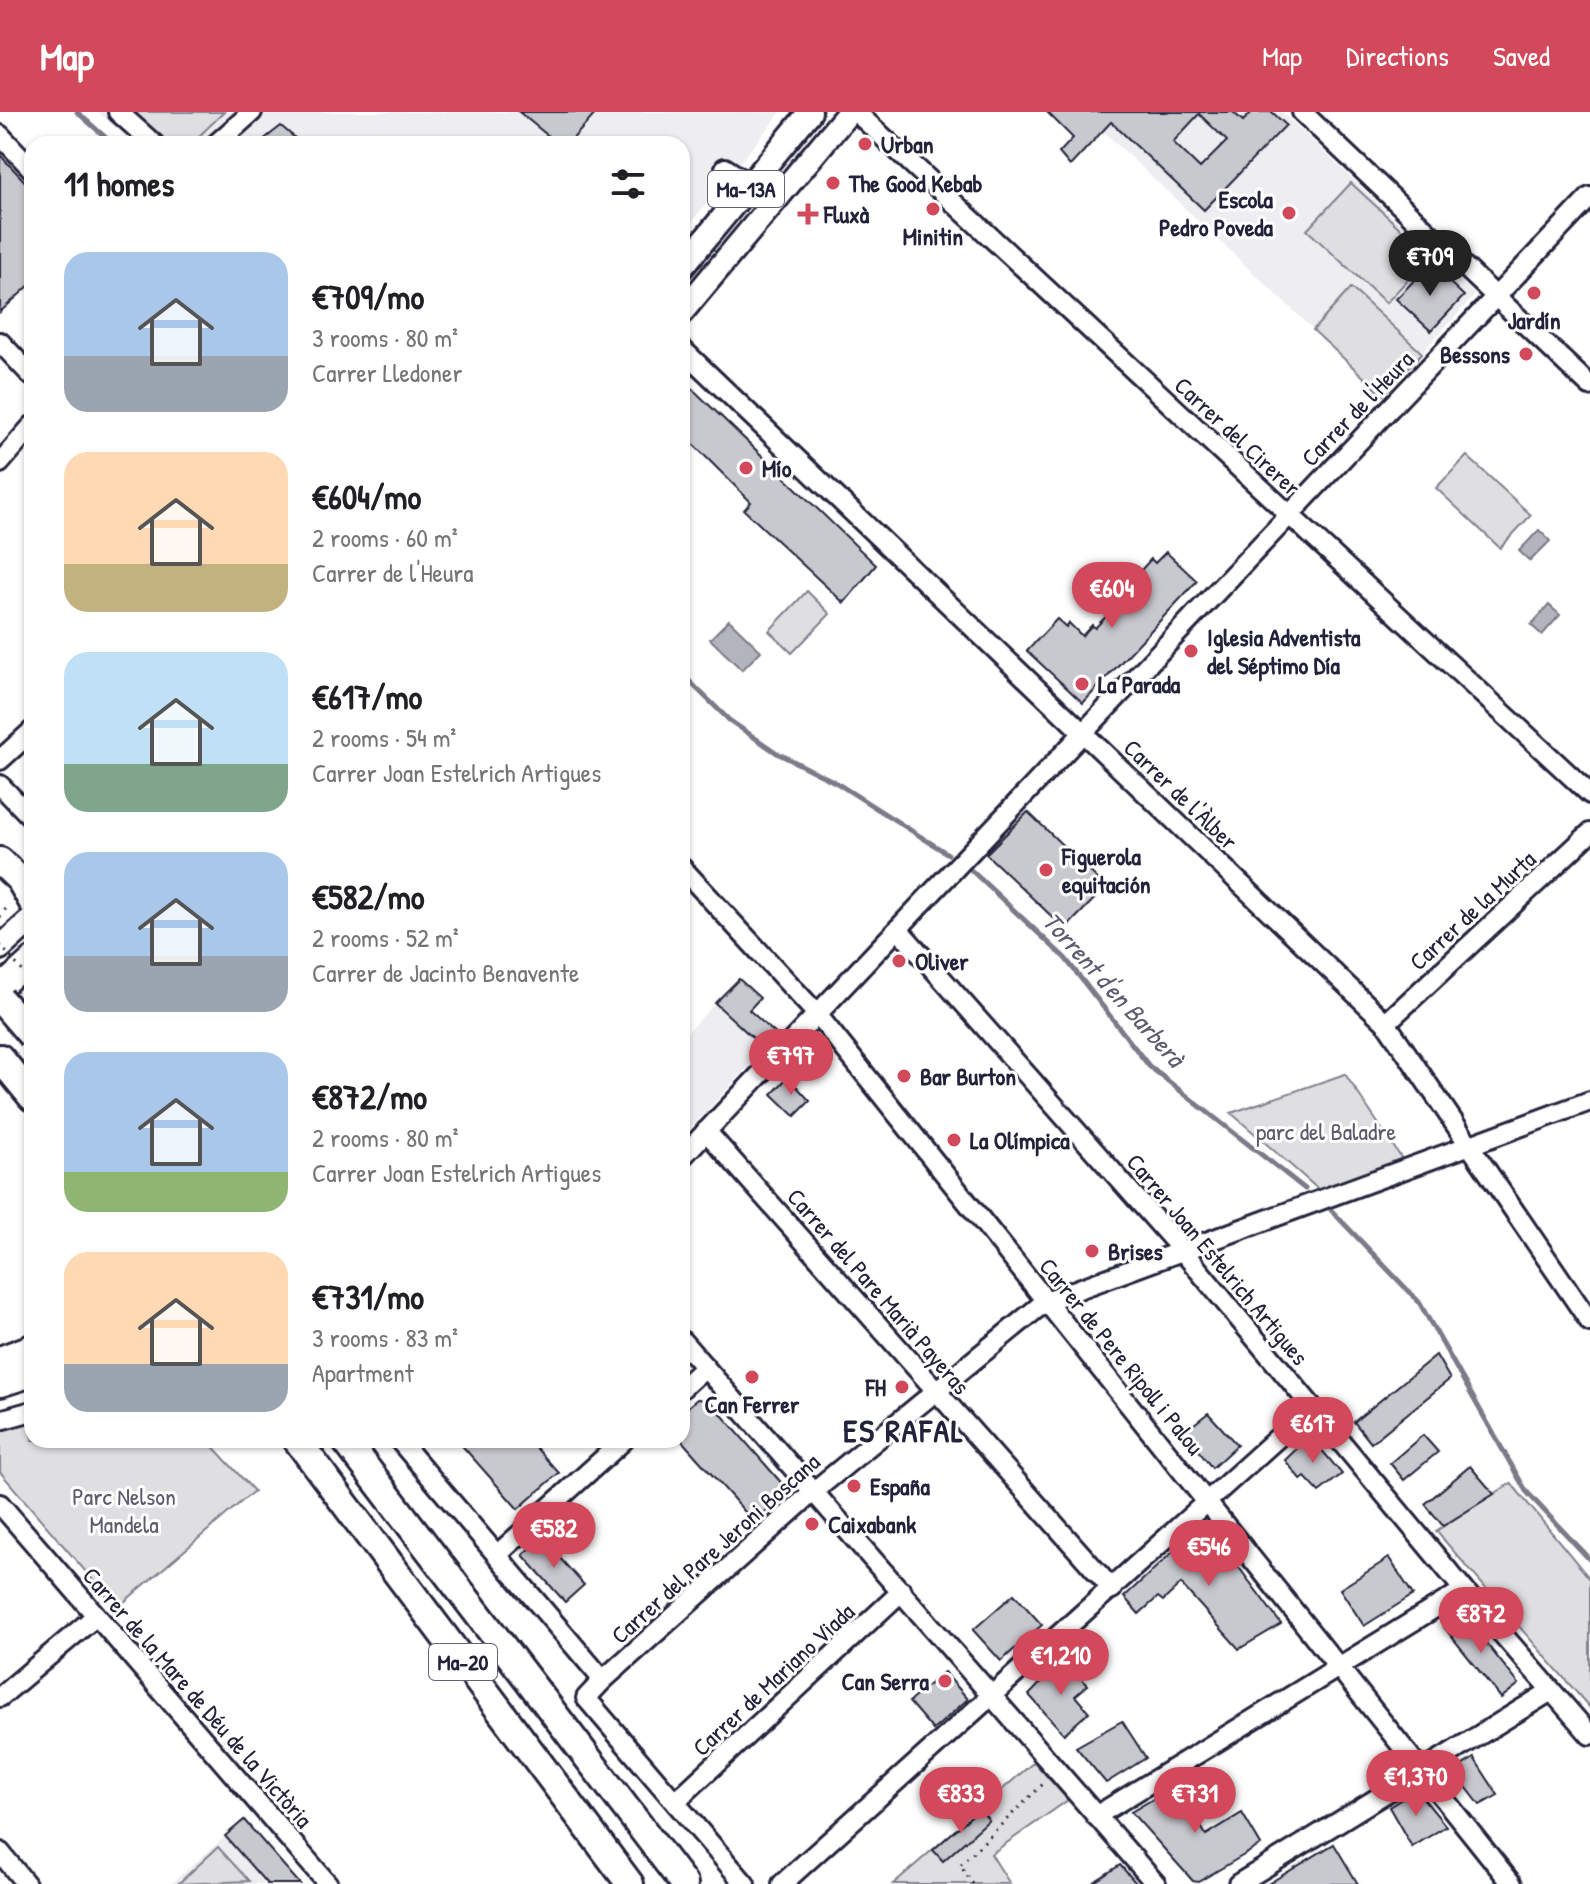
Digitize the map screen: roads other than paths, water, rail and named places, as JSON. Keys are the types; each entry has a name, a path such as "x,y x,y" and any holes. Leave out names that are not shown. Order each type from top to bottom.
{"highway":[{"path":"0,852 24,861"},
{"path":"0,861 24,887"},
{"path":"0,999 24,1027"},
{"path":"7,1066 24,1087"},
{"path":"0,1360 24,1351"},
{"path":"0,1383 24,1376"},
{"name":"Ma-20","path":"303,1448 630,1884"},
{"name":"Ma-20","path":"351,1448 684,1884"}],"main road":[{"name":"Ma-13A","path":"690,256 810,112"},
{"name":"Ma-13A","path":"690,302 849,112"},
{"path":"0,947 24,926"},
{"path":"0,988 24,966"}],"street":[{"path":"118,112 145,136"},
{"path":"225,136 252,112"},
{"name":"Carrer del Cirerer","path":"856,112 1590,794"},
{"path":"1302,112 1590,386"},
{"path":"0,135 24,160"},
{"path":"725,168 750,184"},
{"name":"Carrer de l'Heura","path":"690,1148 1590,197"},
{"path":"0,342 24,368"},
{"name":"Carrer de l'Àlber","path":"690,357 1386,1023 1590,1322"},
{"path":"0,463 24,435"},
{"path":"0,760 24,738"},
{"path":"0,785 24,810"},
{"name":"Carrer de la Murta","path":"1386,1023 1590,833"},
{"name":"Carrer de Pere Ripoll i Palou","path":"690,877 816,1013 1512,1884"},
{"name":"Carrer Joan Estelrich Artigues","path":"898,929 1181,1249 1464,1590 1590,1735"},
{"name":"Carrer del Pare Jeroni Boscana","path":"603,1680 814,1491 934,1389 1046,1301 1590,1101"},
{"name":"Carrer del Pare Marià Payeras","path":"706,1131 1112,1589"},
{"path":"690,1350 1156,1884"},
{"path":"690,1381 705,1367"},
{"path":"782,1884 1312,1407"},
{"path":"0,1420 24,1413"},
{"path":"406,1448 603,1680 586,1698 745,1884"},
{"path":"498,1554 615,1448"},
{"name":"Carrer de la Mare de Déu de la Victòria","path":"0,1504 328,1884"},
{"path":"1096,1816 1337,1665 1464,1590"},
{"name":"Carrer de Mariano Viada","path":"676,1801 902,1591"},
{"path":"0,1697 96,1616"},
{"path":"1238,1884 1551,1691"},
{"path":"0,1852 26,1884"}],"waterway":[{"name":"Torrent d'en Barberà","path":"77,112 104,136"},
{"name":"Torrent d'en Barberà","path":"690,682 729,720 777,753 835,782 948,854"},
{"name":"Torrent d'en Barberà","path":"972,871 1065,958 1149,1066 1305,1189"},
{"name":"Torrent d'en Barberà","path":"1331,1210 1419,1302 1526,1491 1590,1560"}],"place":[{"name":"Urban","path":"865,144"},
{"name":"The Good Kebab","path":"833,183"},
{"name":"Minitin","path":"933,209"},
{"name":"Escola Pedro Poveda","path":"1289,213"},
{"name":"Fluxà","path":"808,214"},
{"name":"Jardín","path":"1534,293"},
{"name":"Bessons","path":"1526,354"},
{"name":"Mío","path":"746,468"},
{"name":"Iglesia Adventista del Séptimo Día","path":"1191,651"},
{"name":"La Parada","path":"1082,684"},
{"name":"Figuerola equitación","path":"1046,870"},
{"name":"Oliver","path":"899,961"},
{"name":"Bar Burton","path":"904,1076"},
{"name":"La Olímpica","path":"954,1140"},
{"name":"Brises","path":"1092,1251"},
{"name":"Can Ferrer","path":"752,1377"},
{"name":"FH","path":"902,1387"},
{"name":"España","path":"854,1486"},
{"name":"Caixabank","path":"812,1524"},
{"name":"Can Serra","path":"945,1681"}],"district":[{"name":"ES RAFAL","path":"904,1430"}],"park label":[{"name":"parc del Baladre","path":"1326,1131"},
{"name":"Parc Nelson Mandela","path":"124,1510"}]}
